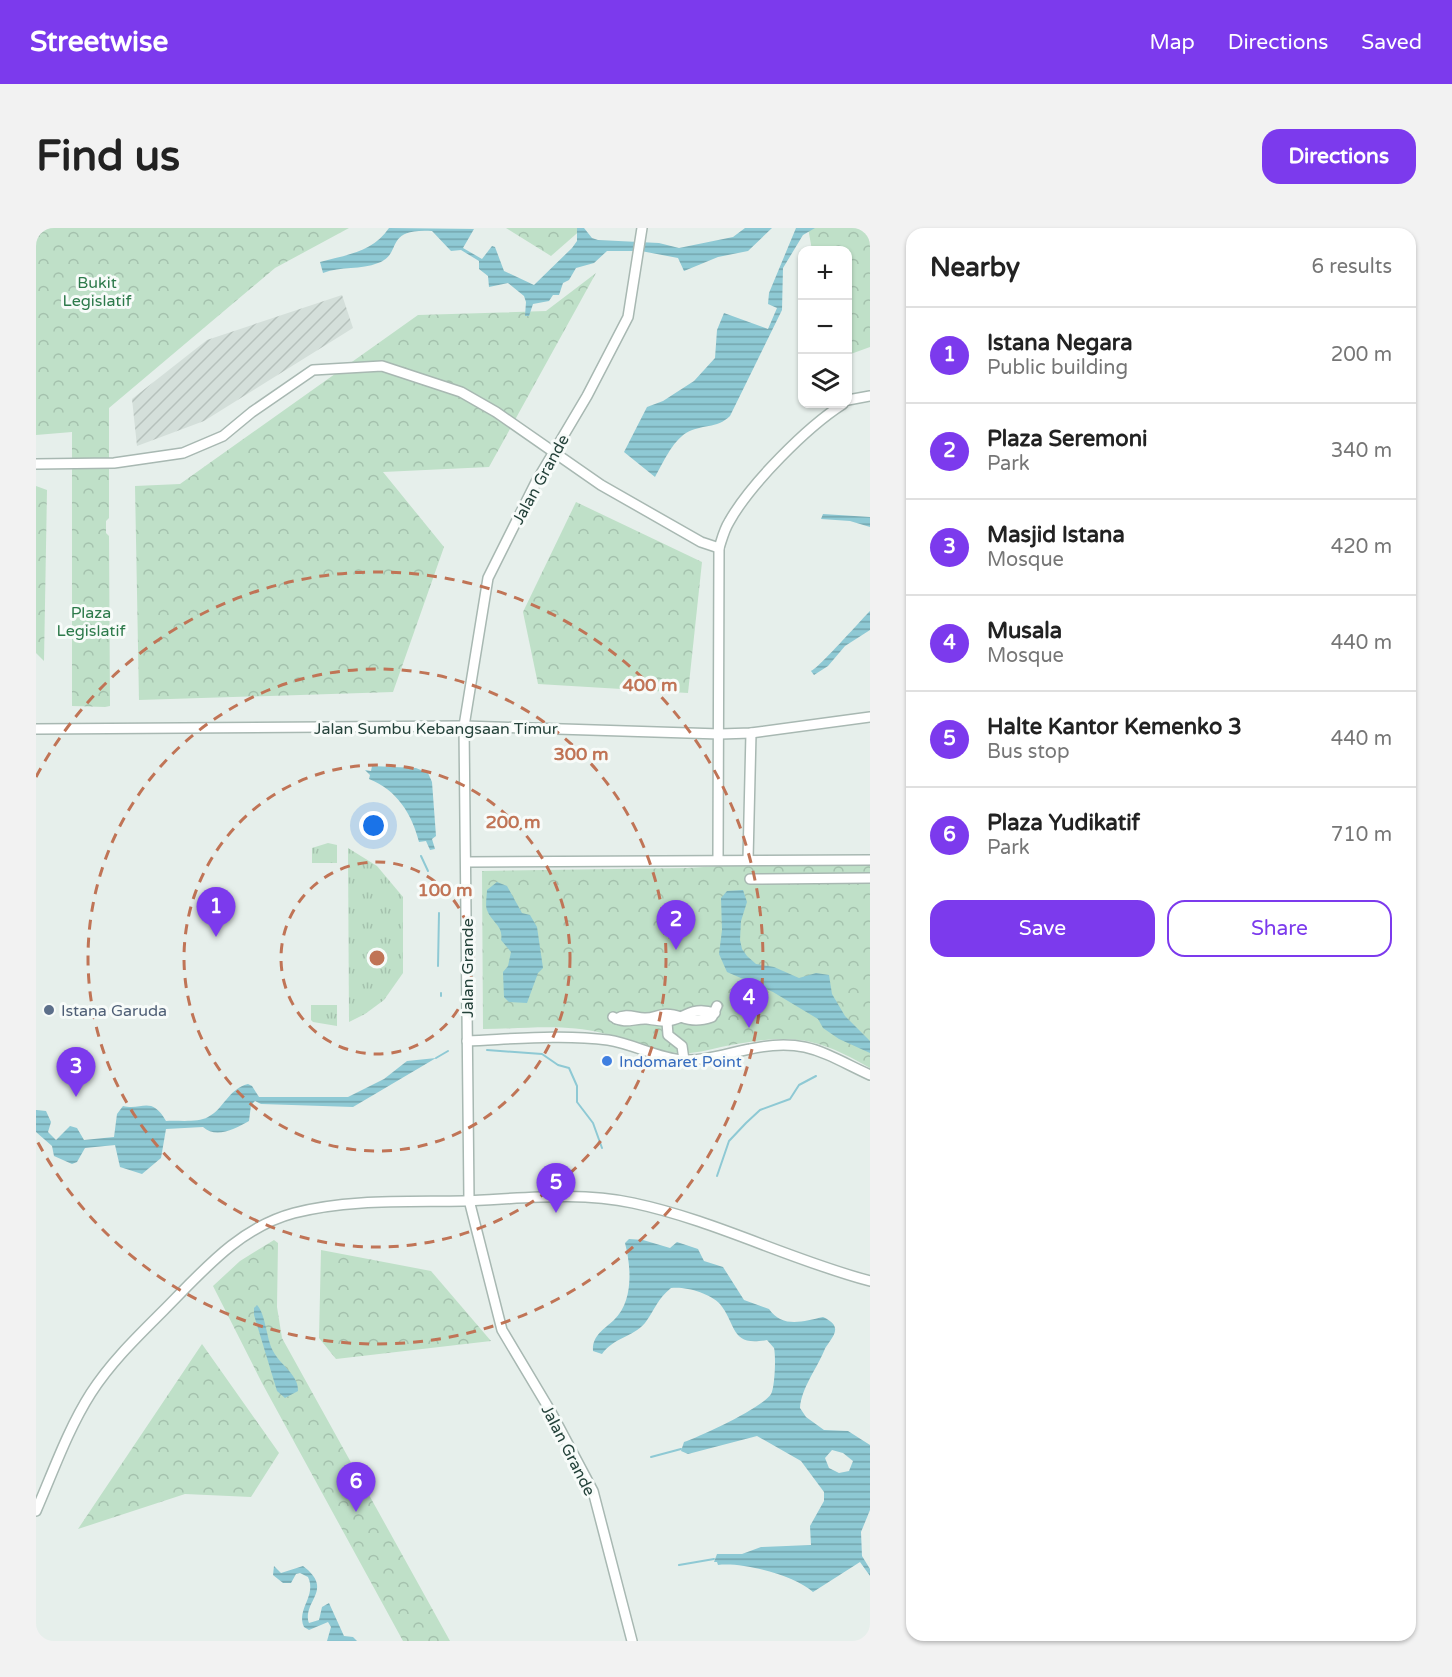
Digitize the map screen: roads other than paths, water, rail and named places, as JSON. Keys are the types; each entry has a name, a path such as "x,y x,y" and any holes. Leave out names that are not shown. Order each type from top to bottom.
{"street":[{"name":"Jalan Grande","path":"632,1641 593,1491 551,1412 502,1330 469,1200 464,726 488,578 628,317 642,228"},
{"path":"36,464 114,463 183,453 223,436 252,412 313,370 382,366 461,392 601,485 701,542 719,548"},
{"path":"852,399 870,396"},
{"path":"718,859 719,548 728,522 746,497 802,437 838,408"},
{"name":"Jalan Sumbu Kebangsaan Timur","path":"36,729 464,726 720,734 751,733 870,717"},
{"path":"748,860 751,733"},
{"path":"466,862 870,860"},
{"path":"750,879 870,878"},
{"path":"645,1018 664,1013 698,1020 712,1017 716,1009"},
{"path":"614,1018 622,1015 667,1022 681,1017"},
{"path":"667,1022 668,1035 682,1047 684,1060"},
{"path":"467,1041 544,1037 594,1039 629,1044 684,1060 724,1055 773,1044 795,1044 830,1054 870,1075"},
{"path":"36,1511 80,1413 113,1362 225,1248 259,1227 292,1214 372,1203 552,1197 631,1202 669,1212 870,1281"}],"water":[{"path":"389,228 474,229 463,248 482,259 492,246 495,247 504,271 534,285 572,248 577,241 577,228 584,228 592,238 598,240 659,243 679,248 733,237 745,228 772,228 748,251 718,257 684,271 678,258 641,251 607,251 594,263 576,268 569,280 563,283 559,295 553,295 549,301 533,304 529,316 525,316 524,296 508,283 489,287 488,276 479,269 479,261 461,250 451,251 432,231 406,233 396,242 386,259 378,263 323,273 320,262 367,247 383,236"},
{"path":"796,228 815,228 803,235 783,268 782,310 730,416 720,423 692,430 681,437 668,453 655,477 624,452 647,407 663,401 694,381 715,358 717,330 724,313 768,329 777,308 768,304 769,293"},
{"path":"823,514 870,517 870,527 850,521 821,519"},
{"path":"870,611 870,630 845,646 828,666 814,675 811,671"},
{"path":"372,766 416,768 428,773 432,782 436,836 432,839 435,849 430,850 426,841 419,842 412,822 395,796 369,779 370,775 365,770 371,771"},
{"path":"497,882 507,886 522,913 530,915 537,927 543,968 538,973 527,1003 509,1002 504,997 503,972 508,966 511,952 501,940 501,931 489,914 486,905 487,890"},
{"path":"743,890 747,902 741,921 740,940 747,956 756,964 774,967 799,978 816,973 829,975 832,994 845,1016 870,1041 870,1053 839,1039 823,1028 818,1019 773,992 727,972 719,954 722,930 721,898 727,891"},
{"path":"436,1058 353,1107 261,1104 255,1101 251,1105 249,1121 226,1132 208,1131 203,1127 166,1129 161,1158 142,1174 120,1167 115,1145 85,1148 77,1162 72,1164 54,1156 52,1146 36,1132 36,1110 46,1111 51,1122 48,1132 56,1140 70,1126 77,1128 84,1140 114,1137 117,1114 123,1106 151,1106 161,1113 166,1121 198,1120 208,1117 236,1090 248,1084 259,1097 348,1097 384,1079 407,1061"},
{"path":"629,1239 643,1240 670,1248 677,1242 698,1249 704,1261 723,1267 744,1300 769,1309 787,1321 801,1322 823,1317 834,1325 834,1334 806,1386 800,1408 806,1417 824,1430 848,1431 870,1445 870,1510 861,1532 862,1556 870,1569 870,1576 860,1562 813,1592 794,1580 768,1571 718,1565 714,1562 717,1554 742,1554 761,1547 811,1545 810,1526 824,1501 824,1492 801,1461 757,1436 688,1454 681,1451 684,1442 744,1414 771,1394 775,1364 774,1348 767,1340 746,1340 740,1337 716,1300 690,1289 671,1288 640,1328 612,1344 602,1354 593,1351 596,1337 620,1312 628,1293 629,1262 625,1243","holes":["832,1450 843,1453 853,1461 849,1471 839,1473 829,1468 825,1458"]},
{"path":"257,1305 273,1351 298,1385 298,1391 285,1398 277,1391 254,1315 254,1308"},
{"path":"274,1566 281,1573 303,1566 312,1574 317,1589 308,1615 309,1623 319,1620 322,1607 329,1603 344,1636 353,1637 357,1641 327,1641 331,1627 328,1622 309,1630 304,1627 302,1620 310,1590 308,1577 300,1573 296,1574 291,1583 283,1583 273,1575"}],"waterway":[{"path":"421,856 428,871"},
{"path":"438,966 439,913"},
{"path":"487,1050 542,1054 558,1065 569,1068 577,1086 577,1102 593,1123 602,1148"},
{"path":"436,1058 448,1051"},
{"path":"717,1176 729,1141 746,1123 760,1110 790,1099 799,1085 816,1076"},
{"path":"651,1457 681,1449"},
{"path":"679,1565 714,1559"}],"place":[{"name":"Istana Negara","path":"216,937"},
{"name":"Plaza Seremoni","path":"676,950"},
{"name":"Istana Garuda","path":"49,1010"},
{"name":"Musala","path":"749,1028"},
{"name":"Indomaret Point","path":"607,1061"},
{"name":"Masjid Istana","path":"76,1097"},
{"name":"Halte Kantor Kemenko 3","path":"556,1213"},
{"name":"Plaza Yudikatif","path":"356,1512"}],"park label":[{"name":"Bukit Legislatif","path":"97,291"},
{"name":"Plaza Legislatif","path":"91,621"}]}
